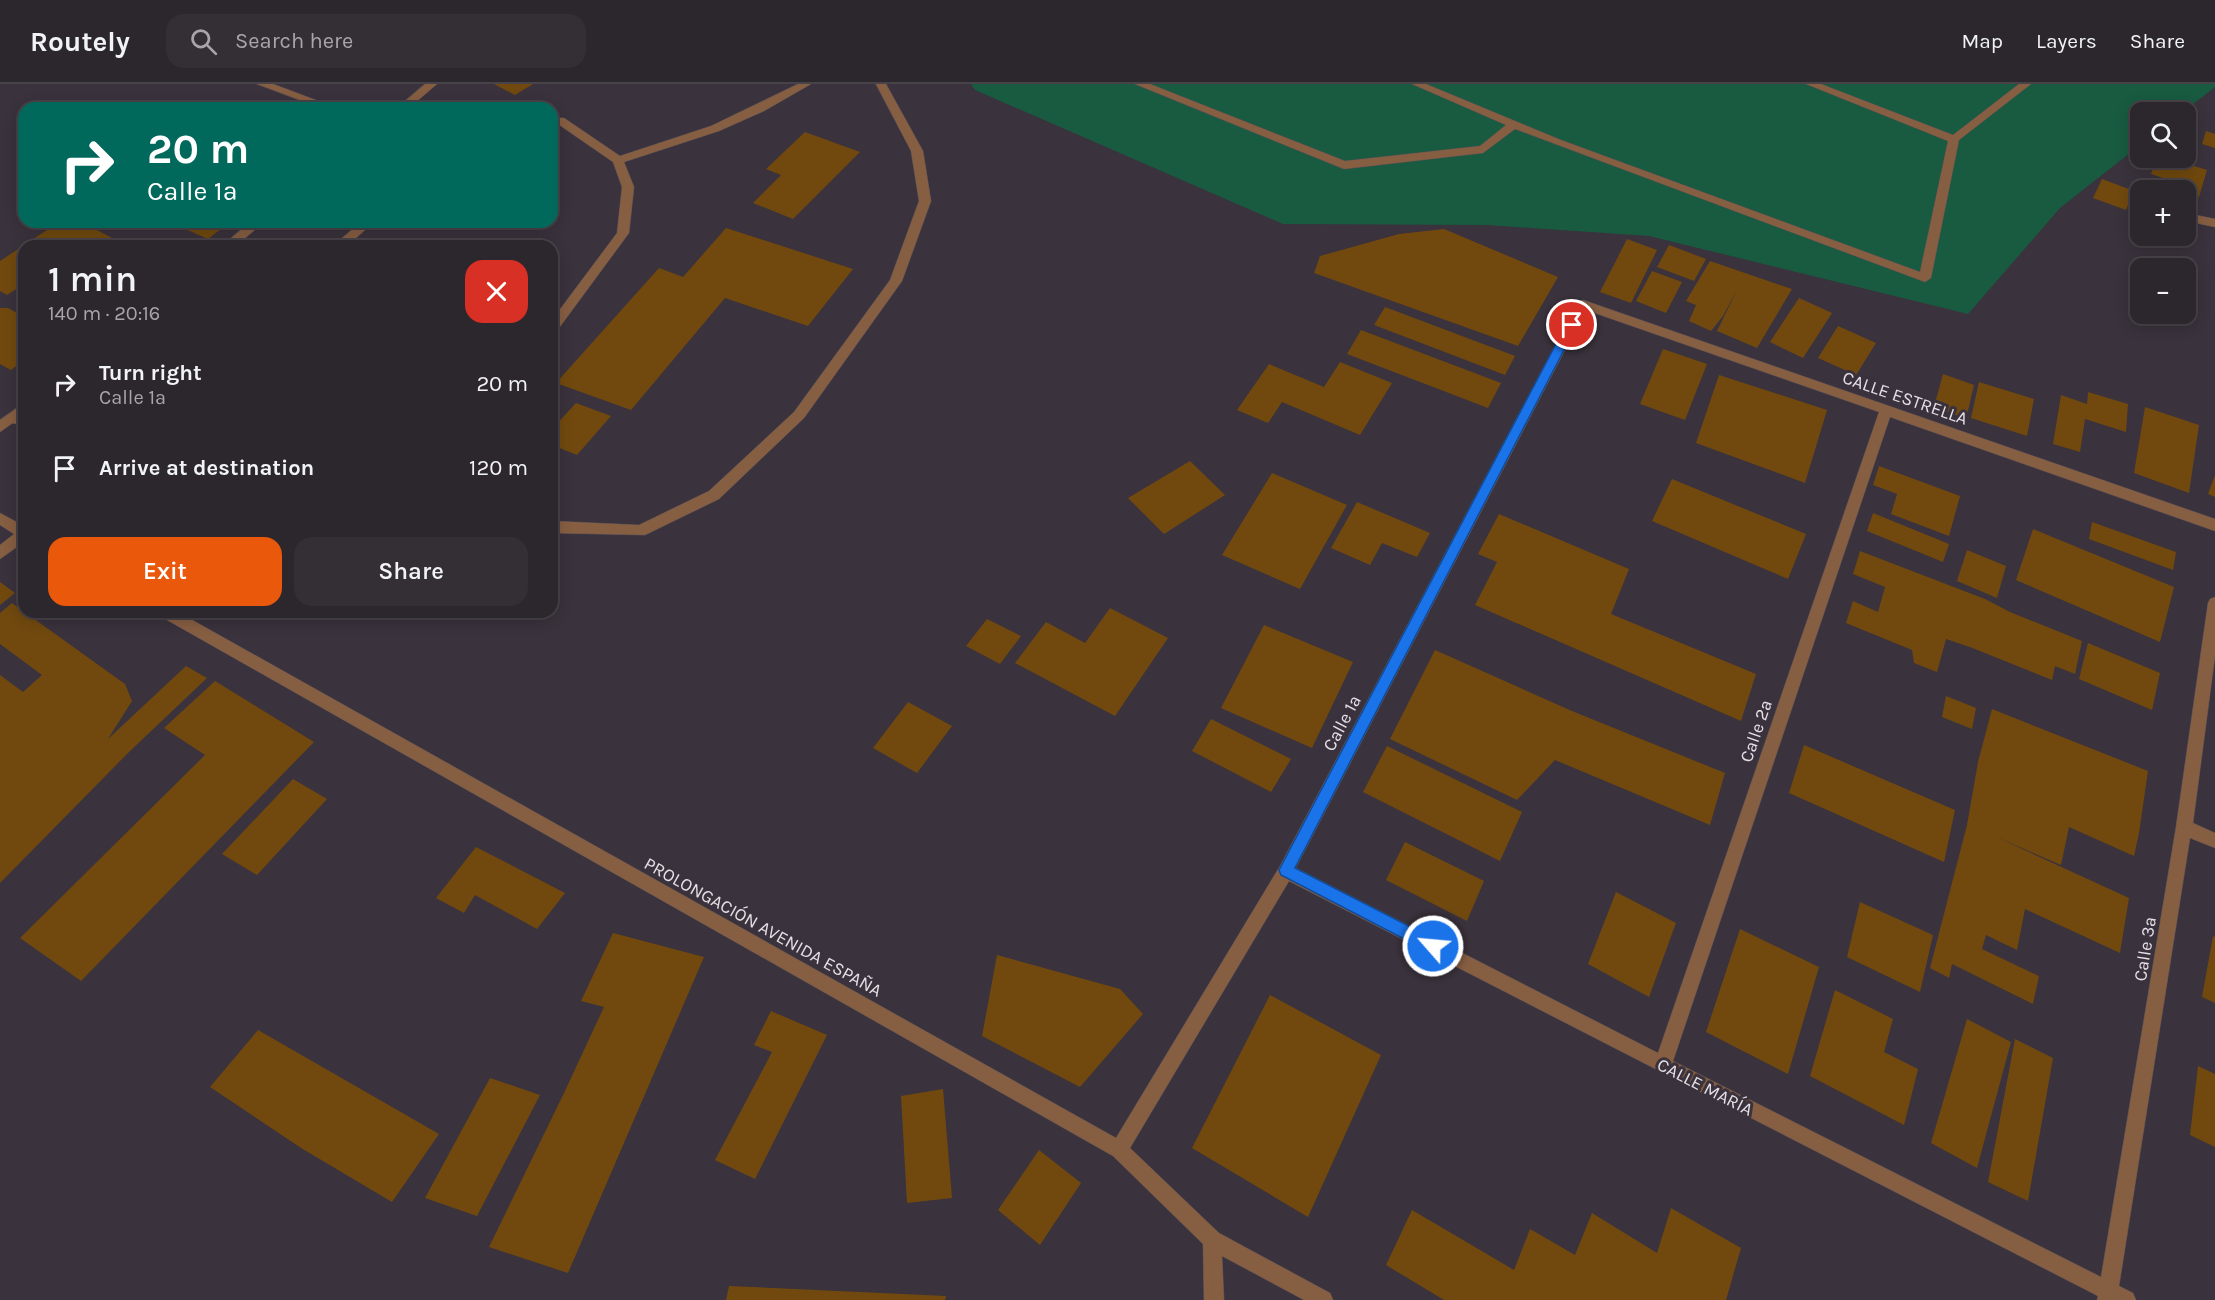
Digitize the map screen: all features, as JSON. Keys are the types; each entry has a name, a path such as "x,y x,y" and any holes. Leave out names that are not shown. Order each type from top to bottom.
{"street":[{"path":"262,84 314,102"},
{"path":"410,102 432,84"},
{"path":"618,160 661,149 718,129 806,84"},
{"path":"558,527 640,531 714,495 799,415 896,281 925,201 916,151 881,84"},
{"path":"1140,84 1344,165 1483,149 1514,124"},
{"path":"1417,84 1514,124 1925,278 1954,139 2026,84"},
{"path":"1811,84 1954,139"},
{"path":"558,120 618,160 628,187 623,233 578,298 558,322"},
{"path":"2196,219 2215,223"},
{"path":"236,240 250,228"},
{"path":"346,240 361,228"},
{"name":"CALLE ESTRELLA","path":"1583,304 2215,525"},
{"name":"Calle 1ª","path":"1119,1150 1286,870 1583,304"},
{"name":"Calle 2ª","path":"1663,1065 1886,410"},
{"path":"5,423 18,413"},
{"path":"0,518 18,529"},
{"path":"0,553 18,538"},
{"name":"Calle 3ª","path":"2108,1296 2184,827 2215,603"},
{"name":"PROLONGACIÓN AVENIDA ESPAÑA","path":"176,618 1119,1150 1212,1240 1323,1300"},
{"path":"2184,827 2215,841"},
{"name":"CALLE MARÍA","path":"1286,870 2108,1296 2126,1300"},
{"path":"1212,1240 1214,1300"}],"green space":[{"path":"971,84 2215,84 2215,87 2196,102 2130,102 2130,153 2060,208 1968,314 1649,236 1487,225 1283,224 975,90"}],"building":[{"path":"494,84 533,84 515,95"},
{"path":"2206,131 2215,134 2215,148 2202,144"},
{"path":"805,132 860,152 793,219 753,203 781,175 766,169"},
{"path":"2196,167 2207,170 2199,197 2196,196 2196,180 2169,180 2151,174 2153,168"},
{"path":"2102,179 2130,190 2130,200 2126,210 2093,198"},
{"path":"50,228 93,228 116,240 32,240"},
{"path":"183,228 222,228 208,239"},
{"path":"726,228 853,269 808,326 725,298 631,410 558,384 558,381 659,268 683,277"},
{"path":"1444,229 1558,277 1518,346 1314,273 1320,256 1399,234"},
{"path":"1627,239 1657,250 1631,303 1600,292"},
{"path":"1669,245 1706,259 1694,281 1657,267"},
{"path":"18,249 18,288 7,295 0,291 0,261"},
{"path":"1710,261 1792,289 1757,348 1717,331 1737,290 1723,316 1711,331 1689,321 1696,305 1686,301"},
{"path":"1652,271 1682,282 1666,313 1636,301"},
{"path":"1799,298 1832,313 1803,358 1770,342"},
{"path":"1385,307 1515,356 1505,375 1374,325"},
{"path":"0,308 8,308 18,314 18,365 11,370 0,364"},
{"path":"1838,326 1876,343 1856,375 1818,358"},
{"path":"1361,330 1501,383 1488,408 1347,354"},
{"path":"1663,349 1707,364 1685,420 1640,404"},
{"path":"1340,362 1392,383 1360,435 1282,402 1268,423 1237,410 1269,364 1324,387"},
{"path":"1943,374 1974,385 1966,419 1934,407"},
{"path":"1719,375 1827,410 1805,483 1696,443"},
{"path":"1979,382 2034,399 2027,436 1971,418"},
{"path":"2088,392 2128,404 2126,432 2085,419 2080,452 2053,444 2061,395 2087,404"},
{"path":"576,403 611,416 577,455 558,447 558,422"},
{"path":"2145,407 2199,425 2189,493 2134,473"},
{"path":"1190,461 1225,495 1164,534 1128,498"},
{"path":"1879,466 1960,496 1949,536 1891,514 1897,494 1873,485"},
{"path":"1272,473 1347,505 1300,589 1222,555"},
{"path":"2215,475 2215,497 2208,494"},
{"path":"1672,479 1806,534 1788,579 1652,521"},
{"path":"1357,502 1430,533 1417,557 1382,543 1370,565 1331,548"},
{"path":"1873,513 1949,544 1943,562 1867,531"},
{"path":"1499,514 1629,569 1611,614 1756,674 1741,721 1475,605 1497,562 1478,554"},
{"path":"2092,522 2176,552 2173,570 2089,539"},
{"path":"2033,529 2174,587 2160,642 2016,580"},
{"path":"1967,550 2006,566 1997,598 1957,581"},
{"path":"1860,551 1985,599 2010,612 2082,641 2075,674 2055,666 2052,680 1946,639 1937,672 1914,663 1912,650 1846,623 1853,601 1878,612 1885,587 1853,574"},
{"path":"0,582 15,593 0,605"},
{"path":"12,603 18,607 18,618 33,618 125,684 132,701 108,739 186,666 207,678 128,753 0,883 0,675 23,692 42,675 0,644 0,613"},
{"path":"1110,608 1168,638 1115,716 1015,663 1046,622 1085,643"},
{"path":"987,619 1021,636 1000,664 966,646"},
{"path":"1264,625 1353,662 1312,748 1221,708"},
{"path":"2088,643 2160,673 2152,710 2079,679"},
{"path":"1435,650 1572,711 1725,773 1710,825 1555,760 1517,800 1390,739"},
{"path":"215,681 314,742 81,981 20,938 205,755 164,728"},
{"path":"1946,696 1976,708 1972,729 1942,717"},
{"path":"908,702 952,726 917,773 873,748"},
{"path":"1992,709 2148,771 2134,856 2069,827 2061,865 1994,836 2129,898 2120,953 2025,909 2017,950 1986,935 1982,949 2039,976 2033,1004 1952,964 1949,978 1930,968 1967,825 1978,762"},
{"path":"1211,719 1291,759 1271,792 1192,751"},
{"path":"1804,745 1955,810 1944,862 1789,793"},
{"path":"1387,746 1522,812 1500,861 1363,792"},
{"path":"293,779 327,799 257,875 222,854"},
{"path":"1405,842 1484,881 1467,921 1386,880"},
{"path":"476,847 565,893 537,929 475,895 464,913 436,898"},
{"path":"1616,892 1676,923 1649,997 1588,964"},
{"path":"1860,902 1933,935 1920,992 1847,957"},
{"path":"1740,929 1819,967 1788,1074 1706,1032"},
{"path":"613,933 704,957 568,1273 489,1247 604,1007 581,1001"},
{"path":"2213,936 2215,937 2215,1003 2202,997"},
{"path":"997,955 1120,989 1143,1014 1080,1087 982,1036"},
{"path":"1835,990 1893,1019 1884,1052 1918,1069 1904,1125 1810,1076"},
{"path":"1270,995 1381,1055 1308,1217 1192,1148"},
{"path":"771,1011 827,1035 755,1179 715,1160 772,1052 754,1045"},
{"path":"1967,1019 2011,1042 1977,1168 1931,1143"},
{"path":"258,1030 439,1134 392,1202 301,1148 210,1087"},
{"path":"2015,1039 2053,1058 2028,1201 1988,1182"},
{"path":"2198,1066 2215,1074 2215,1147 2190,1135"},
{"path":"490,1078 540,1095 477,1216 425,1198"},
{"path":"943,1089 952,1198 907,1203 901,1096"},
{"path":"1039,1150 1081,1183 1040,1245 998,1210"},
{"path":"1671,1208 1741,1248 1726,1300 1444,1300 1386,1265 1412,1210 1514,1270 1530,1229 1575,1255 1592,1213 1657,1253"},
{"path":"729,1286 946,1296 945,1300 726,1300"}],"route":[{"path":"1433,946 1286,870 1572,325"}]}
